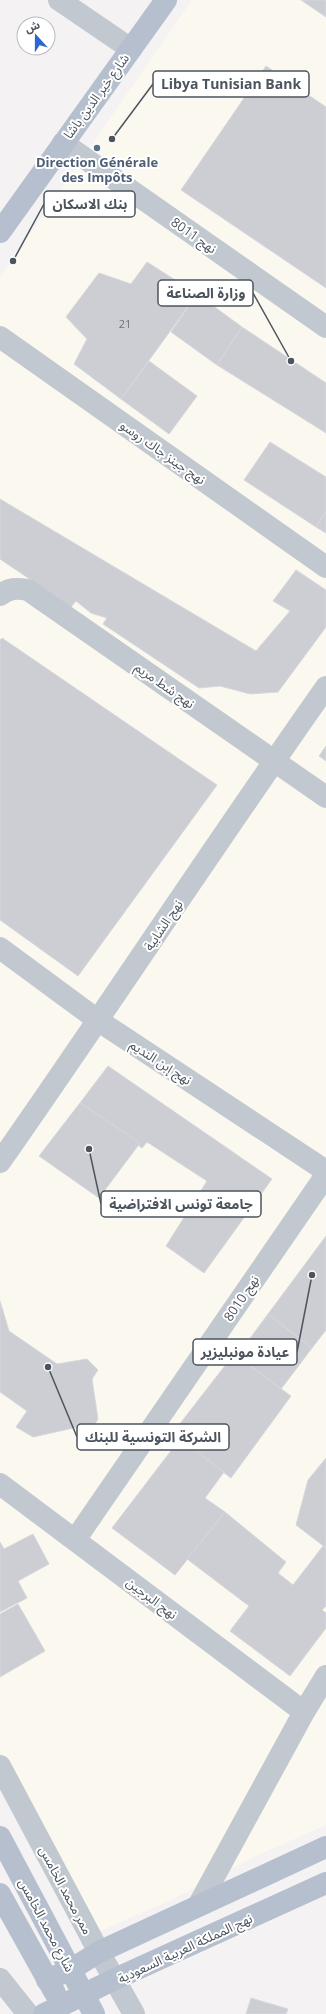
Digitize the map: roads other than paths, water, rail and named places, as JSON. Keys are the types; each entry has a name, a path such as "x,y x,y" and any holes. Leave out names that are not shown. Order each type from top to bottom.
{"main road":[{"name":"شارع خير الدين باشا","path":"2,226 166,0"},
{"name":"شارع محمد الخامس","path":"0,1837 89,2005"},
{"path":"47,1980 70,1970 99,1952 326,1847"},
{"name":"نهج المملكة العربية السعودية","path":"58,2011 89,2005 115,1979 326,1883"},
{"name":"شارع محمد الخامس","path":"0,1894 47,1980 58,2011"}],"street":[{"path":"59,0 130,49"},
{"name":"نهج 8011","path":"63,143 326,327"},
{"name":"نهج جينز جاك روسو","path":"0,337 326,567"},
{"name":"نهج شط مريم","path":"0,595 7,590 18,588 28,590 326,797"},
{"name":"نهج الشابية","path":"0,1162 99,1021 274,761 326,687"},
{"name":"نهج إبن النديم","path":"0,948 99,1021 326,1171"},
{"name":"نهج 8010","path":"75,1540 326,1175"},
{"name":"نهج البرجين","path":"0,1484 304,1712"},
{"path":"198,1906 304,1712 326,1676"},
{"name":"ممر محمد الخامس","path":"0,1766 99,1952 134,2014"},
{"path":"0,1979 28,2014"}],"place":[{"name":"Libya Tunisian Bank","path":"112,139"},
{"name":"Direction Générale des Impôts","path":"97,148"},
{"name":"بنك الاسكان","path":"13,261"},
{"name":"وزارة الصناعة","path":"291,361"},
{"name":"جامعة تونس الافتراضية","path":"89,1149"},
{"name":"عيادة مونبليزير","path":"312,1275"},
{"name":"الشركة التونسية للبنك","path":"48,1367"}]}
